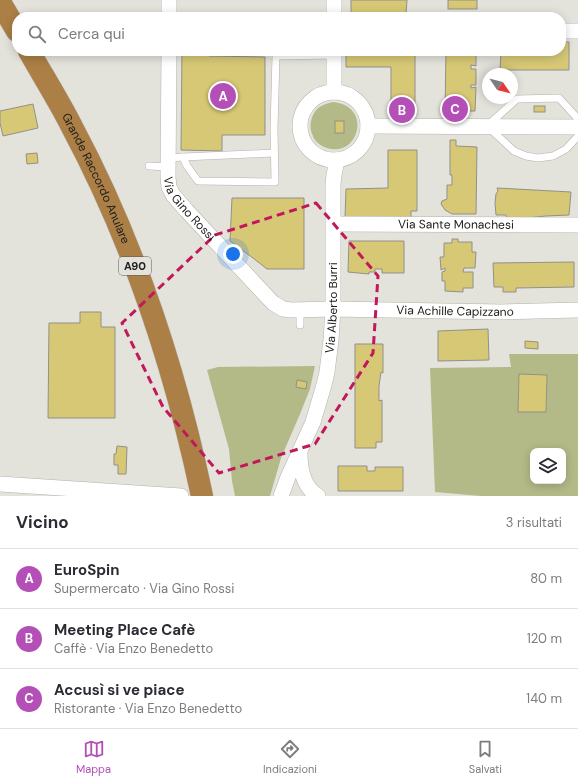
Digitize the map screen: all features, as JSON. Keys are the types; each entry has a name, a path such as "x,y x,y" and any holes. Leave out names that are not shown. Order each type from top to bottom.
{"highway":[{"path":"0,2 12,22"},
{"name":"Grande Raccordo Anulare","path":"32,56 72,127 107,199 130,253 170,368 182,410 202,496"}],"street":[{"path":"169,0 169,12"},
{"path":"334,0 334,12"},
{"path":"566,31 578,31"},
{"name":"Via Gino Rossi","path":"169,56 173,161 168,183 171,191 187,211 273,303 283,309 333,309"},
{"path":"334,56 334,92"},
{"path":"328,92 344,93 358,102 364,111 368,121 368,126 366,137 361,147 347,157 337,160 325,159 315,154 307,146 300,130 301,119 305,108 318,96 328,92"},
{"path":"368,126 578,127"},
{"name":"Via Alberto Burri","path":"282,496 288,477 313,422 324,385 329,357 333,309 334,174 337,160"},
{"name":"Via Sante Monachesi","path":"334,224 578,226"},
{"name":"Via Achille Capizzano","path":"333,309 501,312 578,310"},
{"path":"300,451 300,466 302,475 314,495"},
{"path":"0,484 181,496"}],"lane":[{"path":"173,161 187,166 198,181 275,182 274,153 276,56"},
{"path":"578,119 559,98 517,100 487,126 514,151 526,156 538,158 553,156 566,149 578,136"},
{"path":"149,166 173,161 274,153"},
{"path":"300,310 300,325"}],"highlighted area":[{"path":"316,203 378,276 373,353 315,444 219,473 163,407 122,323 215,235"}],"green space":[{"path":"333,102 346,106 353,112 357,121 357,130 354,139 347,146 338,149 327,148 318,144 311,132 311,121 318,108","holes":["336,121 344,121 344,133 335,133"]},
{"path":"509,354 578,354 578,496 481,496 435,492 430,368 511,367","holes":["519,375 547,375 546,412 518,412"]},
{"path":"315,366 310,389 281,458 270,496 235,496 229,449 207,370 218,367"}],"building":[{"path":"351,0 407,0 406,12 351,12"},
{"path":"448,0 477,0 477,9 448,9"},
{"path":"566,42 569,42 569,70 518,70 518,68 500,68 501,56 566,56"},
{"path":"182,56 265,57 265,135 222,135 222,151 181,150"},
{"path":"346,56 415,56 415,111 391,111 391,67 346,67"},
{"path":"446,56 476,56 476,66 471,65 471,69 476,69 476,85 471,85 471,88 476,87 475,111 445,111"},
{"path":"33,104 38,128 3,136 0,123 0,111"},
{"path":"534,106 545,106 545,112 534,112"},
{"path":"335,121 344,121 344,133 335,133"},
{"path":"450,140 456,140 456,146 477,147 476,214 452,214 445,210 441,204 442,201 447,199 447,185 452,185 452,175 450,175"},
{"path":"388,150 417,150 417,211 411,211 411,218 345,218 346,189 388,188"},
{"path":"37,153 38,163 27,164 26,154"},
{"path":"497,188 571,192 569,215 507,220 506,215 496,215 495,203 496,194 498,191"},
{"path":"232,198 304,198 304,269 267,269 230,241"},
{"path":"452,239 458,239 458,242 472,242 472,252 476,252 475,268 464,268 463,272 473,272 473,288 463,288 463,292 445,291 445,281 442,281 442,272 445,271 445,268 441,270 440,257 444,257 444,243 452,243"},
{"path":"349,241 404,241 404,273 382,273 382,269 375,269 375,272 369,272 369,274 348,272"},
{"path":"574,262 574,287 516,288 516,292 503,292 503,287 494,287 493,263"},
{"path":"80,312 101,312 101,327 115,327 115,418 48,418 49,323 80,323"},
{"path":"488,329 489,360 438,361 438,331"},
{"path":"525,341 538,342 538,349 525,348"},
{"path":"355,344 383,344 383,373 381,372 379,386 379,401 382,400 382,442 376,442 376,448 355,448"},
{"path":"519,374 547,375 546,412 518,412"},
{"path":"297,380 307,382 306,389 296,387"},
{"path":"117,446 127,447 126,474 118,474 118,465 114,465 114,454 116,454"},
{"path":"338,466 367,466 367,471 375,471 375,467 403,467 403,491 338,491"}],"place":[{"name":"EuroSpin","path":"223,96"},
{"name":"Accusì si ve piace","path":"455,109"},
{"name":"Meeting Place Cafè","path":"402,110"}]}
